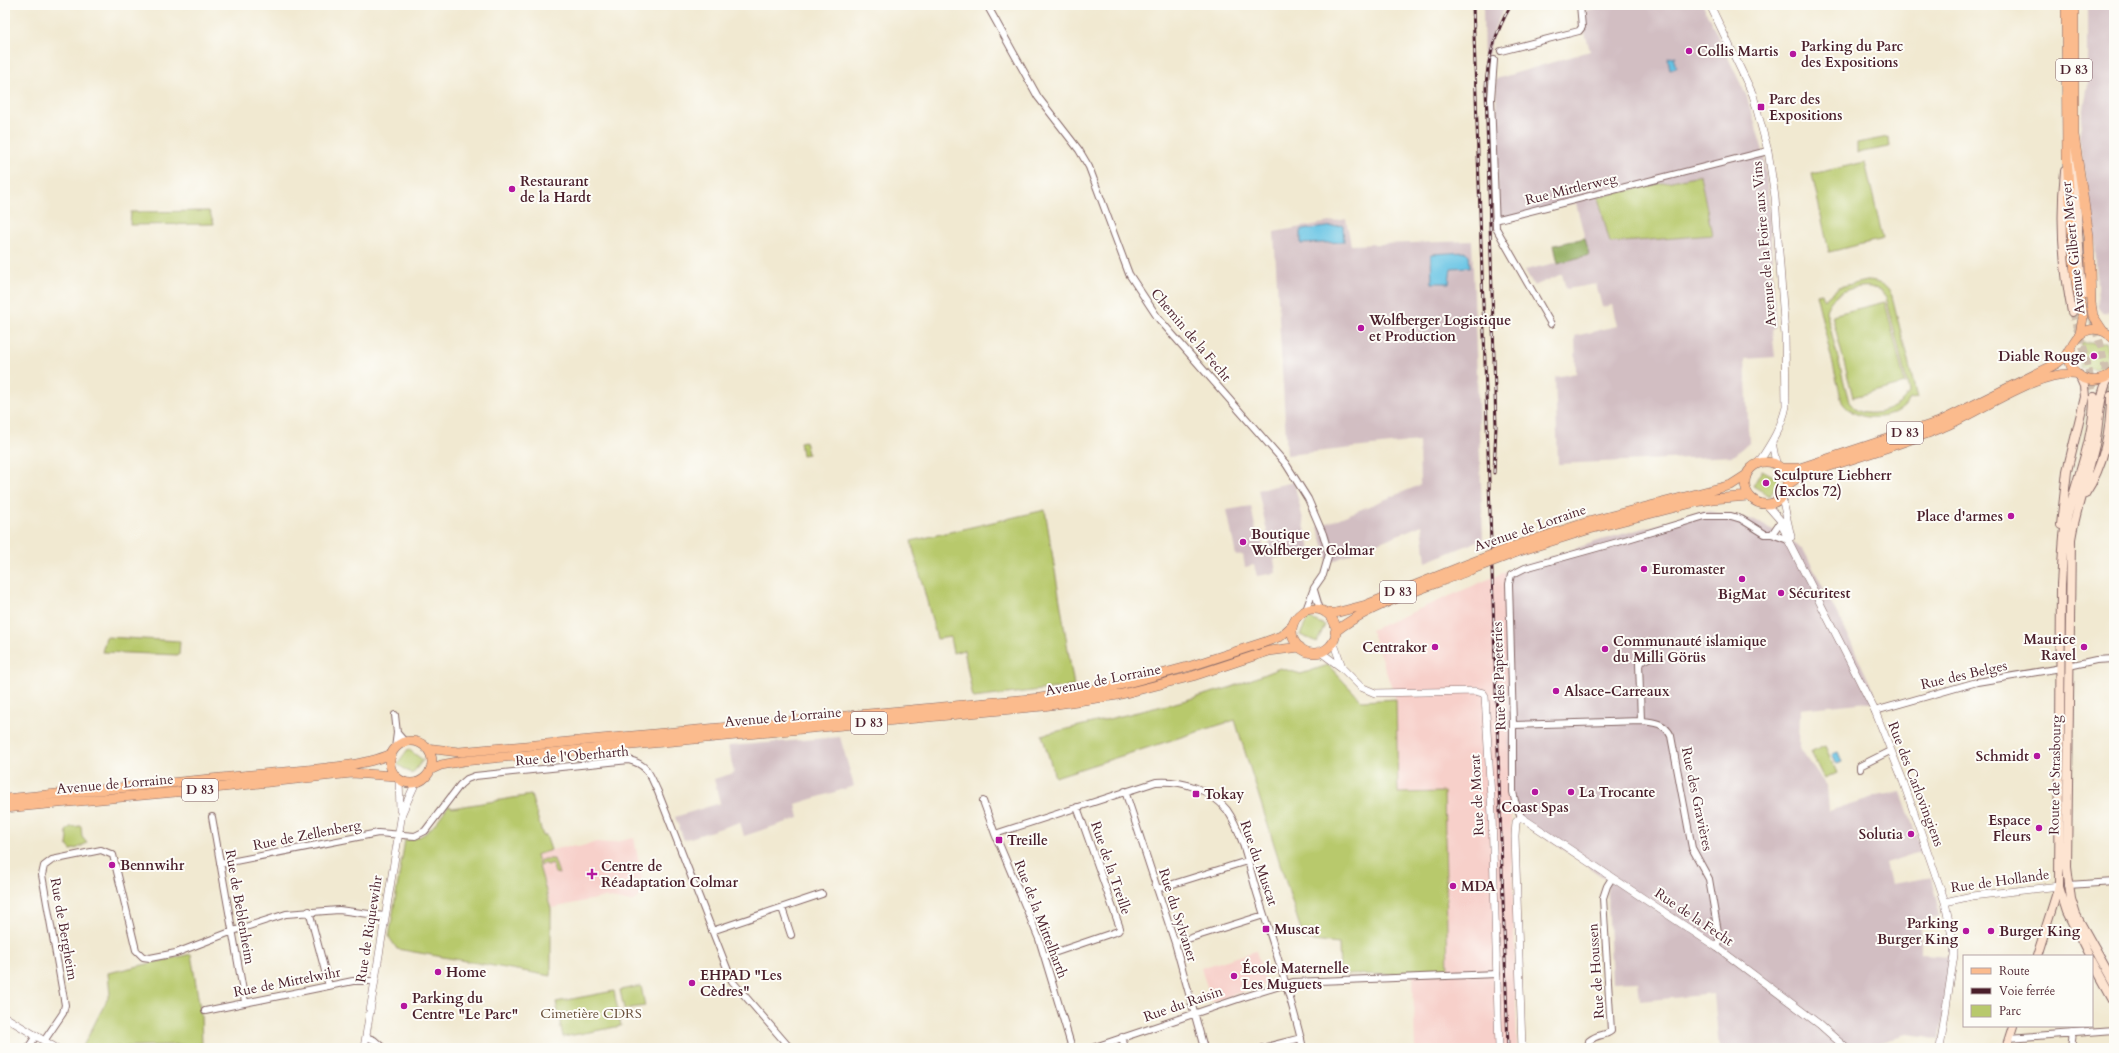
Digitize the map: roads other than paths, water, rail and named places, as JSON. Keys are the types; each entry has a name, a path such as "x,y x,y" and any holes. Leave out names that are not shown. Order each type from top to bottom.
{"main road":[{"name":"Avenue Gilbert Meyer","path":"2066,5 2067,158 2075,275 2083,318 2080,334"},
{"name":"Avenue Gilbert Meyer","path":"2074,5 2075,192 2084,294"},
{"name":"Avenue Gilbert Meyer","path":"2074,135 2088,236 2091,303 2094,316 2110,334"},
{"name":"Avenue Gilbert Meyer","path":"2067,158 2064,186 2063,237 2068,290 2072,312"},
{"path":"2110,334 2092,330 2080,334 2070,348 2071,364 2079,375 2094,381 2111,374"},
{"name":"D 83","path":"1779,466 1800,468 1938,422 2056,364 2065,357 2070,348"},
{"name":"D 83","path":"1787,485 1802,475 1942,428 2041,379 2060,374 2079,375"},
{"name":"Route de Strasbourg","path":"2059,886 2065,667 2071,539 2094,450 2103,391 2111,374"},
{"name":"Route de Strasbourg","path":"2079,375 2084,386 2085,398 2067,471 2061,526 2063,542 2068,885 2076,916 2114,983"},
{"name":"Route de Strasbourg","path":"2080,501 2089,488 2101,461 2111,416 2111,396"},
{"name":"Route de Strasbourg","path":"2063,542 2068,512 2091,432 2094,397"},
{"path":"1759,462 1770,462 1779,466 1785,473 1787,485 1782,497 1772,503 1766,504 1760,503 1749,496 1745,490 1745,476 1748,470 1759,462"},
{"name":"Avenue de Lorraine","path":"1323,611 1340,612 1366,605 1588,522 1730,485 1745,476"},
{"name":"Avenue de Lorraine","path":"1516,549 1696,502 1749,496"},
{"name":"Avenue de Lorraine","path":"1336,632 1349,621 1469,567"},
{"path":"1306,610 1323,611 1331,618 1336,632 1333,641 1320,652 1306,651 1300,647 1293,638 1292,626 1300,614 1306,610"},
{"name":"Avenue de Lorraine","path":"5,799 283,772 361,762 381,759 405,742 416,742 426,748 459,752 1040,698 1116,686 1191,666 1281,636 1292,626"},
{"name":"Avenue de Lorraine","path":"5,808 186,791 352,773 397,777 410,783 416,782 426,776 430,770 445,764 463,761 1050,706 1118,695 1193,676 1269,651 1300,647"},
{"path":"426,748 431,758 430,770"},
{"path":"393,751 390,767 397,777"},
{"path":"2059,886 2068,885"},
{"path":"2037,955 2059,886"},
{"path":"2059,886 2067,912 2088,955"},
{"path":"2052,910 2067,912"},
{"path":"2093,963 2114,1001"},
{"path":"2006,1048 2013,1027"}],"street":[{"name":"Chemin de la Fecht","path":"987,5 1038,98 1079,150 1089,167 1129,274 1141,295 1158,318 1286,464 1308,499 1323,534 1329,554 1323,575 1314,588 1306,610"},
{"path":"1501,51 1579,31 1582,27 1580,5"},
{"name":"Avenue de la Foire aux Vins","path":"1710,5 1753,95 1768,151 1775,197 1787,394 1784,416 1772,442 1759,462"},
{"path":"1494,60 1491,99 1495,220 1499,236 1551,324"},
{"name":"Rue Mittlerweg","path":"1495,220 1768,151"},
{"path":"1772,442 1779,466"},
{"name":"Rue des Carlovingiens","path":"1782,497 1790,542"},
{"name":"Rue des Carlovingiens","path":"1766,504 1780,521 1874,711 1907,791 1945,902 1954,946 1954,955 1940,1048"},
{"name":"Rue des Papeteries","path":"1522,817 1513,792 1513,725 1509,584 1511,575 1516,571 1705,516 1736,518 1751,524 1765,534 1772,534 1790,542"},
{"path":"1772,534 1780,521"},
{"path":"1314,588 1323,611"},
{"name":"Rue de Morat","path":"1333,641 1342,668"},
{"name":"Rue de Morat","path":"1320,652 1342,668 1362,688 1375,693 1475,691 1483,693 1485,696 1492,815 1499,1048"},
{"path":"1641,721 1639,663 1650,658"},
{"name":"Rue des Belges","path":"1874,711 1977,682 2065,667 2096,660 2114,659"},
{"path":"393,751 396,733 395,715"},
{"name":"Rue des Gravières","path":"1513,725 1641,721 1661,724 1668,730 1671,736 1692,848 1707,874 1710,883 1719,938 1718,948"},
{"path":"396,733 405,742"},
{"path":"1860,769 1860,766 1890,751"},
{"name":"Rue de l'Oberharth","path":"398,835 415,836 425,831 460,785 467,779 475,776 630,760 637,762 646,768 658,792 732,981 790,1048"},
{"name":"Rue de Riquewihr","path":"364,1048 384,916 402,813 397,777"},
{"name":"Rue du Muscat","path":"994,834 1149,784 1168,781 1193,787 1207,793 1226,810 1234,822 1286,984 1303,1048"},
{"name":"Rue de Riquewihr","path":"402,813 404,812 406,802 416,782"},
{"name":"Rue du Sylvaner","path":"1125,791 1175,943 1204,1048"},
{"name":"Rue de la Mittelharth","path":"983,801 994,834 1045,956 1072,1048"},
{"name":"Rue de la Treille","path":"1045,956 1118,931 1120,928 1077,807"},
{"name":"Rue de Beblenheim","path":"212,817 245,1002"},
{"path":"1522,817 1516,822 1515,836 1522,1048"},
{"name":"Rue de la Fecht","path":"1522,817 1718,948 1825,1029 1846,1048"},
{"name":"Rue de Zellenberg","path":"220,864 378,833 398,835"},
{"name":"Rue de Bergheim","path":"44,1041 63,1013 65,1005 42,875 44,866 48,862 101,850 113,855 136,950 144,957 150,958 176,952 202,944 233,931"},
{"path":"1157,889 1247,861"},
{"name":"Rue de Houssen","path":"1588,1048 1589,1040 1596,1035 1608,1034 1611,1031 1603,898 1607,886 1612,878"},
{"path":"2068,885 2114,882"},
{"name":"Rue de Hollande","path":"1945,902 1972,896 2059,886"},
{"path":"712,931 822,894"},
{"path":"782,908 792,935"},
{"path":"233,931 286,914 309,911 339,910 384,916"},
{"path":"309,911 329,986"},
{"path":"1175,943 1264,915"},
{"name":"Rue du Raisin","path":"1092,1048 1194,1013 1286,984 1497,974"},
{"name":"Rue de Mittelwihr","path":"205,1011 353,981 374,981"},
{"path":"5,1017 56,1048"},
{"path":"2009,1038 2114,1030"},
{"path":"2071,1048 2073,1033"},
{"path":"28,1048 36,1036"},
{"path":"366,1038 374,1040 383,1048"},
{"path":"1122,1038 1125,1048"},
{"path":"1262,1048 1301,1038"}],"water":[{"path":"1676,56 1674,59 1676,68 1670,70 1668,58"},
{"path":"1343,225 1344,242 1301,244 1301,230"},
{"path":"1466,252 1469,255 1470,267 1451,268 1449,283 1432,283 1431,254"},
{"path":"1838,752 1842,762 1837,764 1832,754"}],"tunnel":[{"path":"2085,294 2100,343 2111,396"},
{"path":"2072,312 2085,353 2094,397"}],"railway":[{"path":"1473,5 1508,1048"},
{"path":"1494,473 1496,426 1486,88 1488,66 1493,45 1511,5"}],"place":[{"name":"Collis Martis","path":"1689,51"},
{"name":"Parking du Parc des Expositions","path":"1793,54"},
{"name":"Parc des Expositions","path":"1761,107"},
{"name":"Restaurant de la Hardt","path":"512,189"},
{"name":"Wolfberger Logistique et Production","path":"1361,328"},
{"name":"Diable Rouge","path":"2094,356"},
{"name":"Sculpture Liebherr (Exclos 72)","path":"1766,483"},
{"name":"Place d'armes","path":"2011,516"},
{"name":"Boutique Wolfberger Colmar","path":"1243,542"},
{"name":"Euromaster","path":"1644,569"},
{"name":"BigMat","path":"1742,579"},
{"name":"Sécuritest","path":"1781,593"},
{"name":"Centrakor","path":"1435,647"},
{"name":"Maurice Ravel","path":"2084,647"},
{"name":"Communauté islamique du Milli Görüs","path":"1605,649"},
{"name":"Alsace-Carreaux","path":"1556,691"},
{"name":"Schmidt","path":"2037,756"},
{"name":"Coast Spas","path":"1535,792"},
{"name":"La Trocante","path":"1571,792"},
{"name":"Tokay","path":"1196,794"},
{"name":"Espace Fleurs","path":"2039,828"},
{"name":"Solutia","path":"1911,834"},
{"name":"Treille","path":"999,840"},
{"name":"Bennwihr","path":"112,865"},
{"name":"Centre de Réadaptation Colmar","path":"592,874"},
{"name":"MDA","path":"1453,886"},
{"name":"Muscat","path":"1266,929"},
{"name":"Parking Burger King","path":"1966,931"},
{"name":"Burger King","path":"1991,931"},
{"name":"Home","path":"438,972"},
{"name":"École Maternelle Les Muguets","path":"1234,976"},
{"name":"EHPAD \"Les Cèdres\"","path":"692,983"},
{"name":"Parking du Centre \"Le Parc\"","path":"404,1006"}],"park label":[{"name":"Cimetière CDRS","path":"591,1013"}]}
